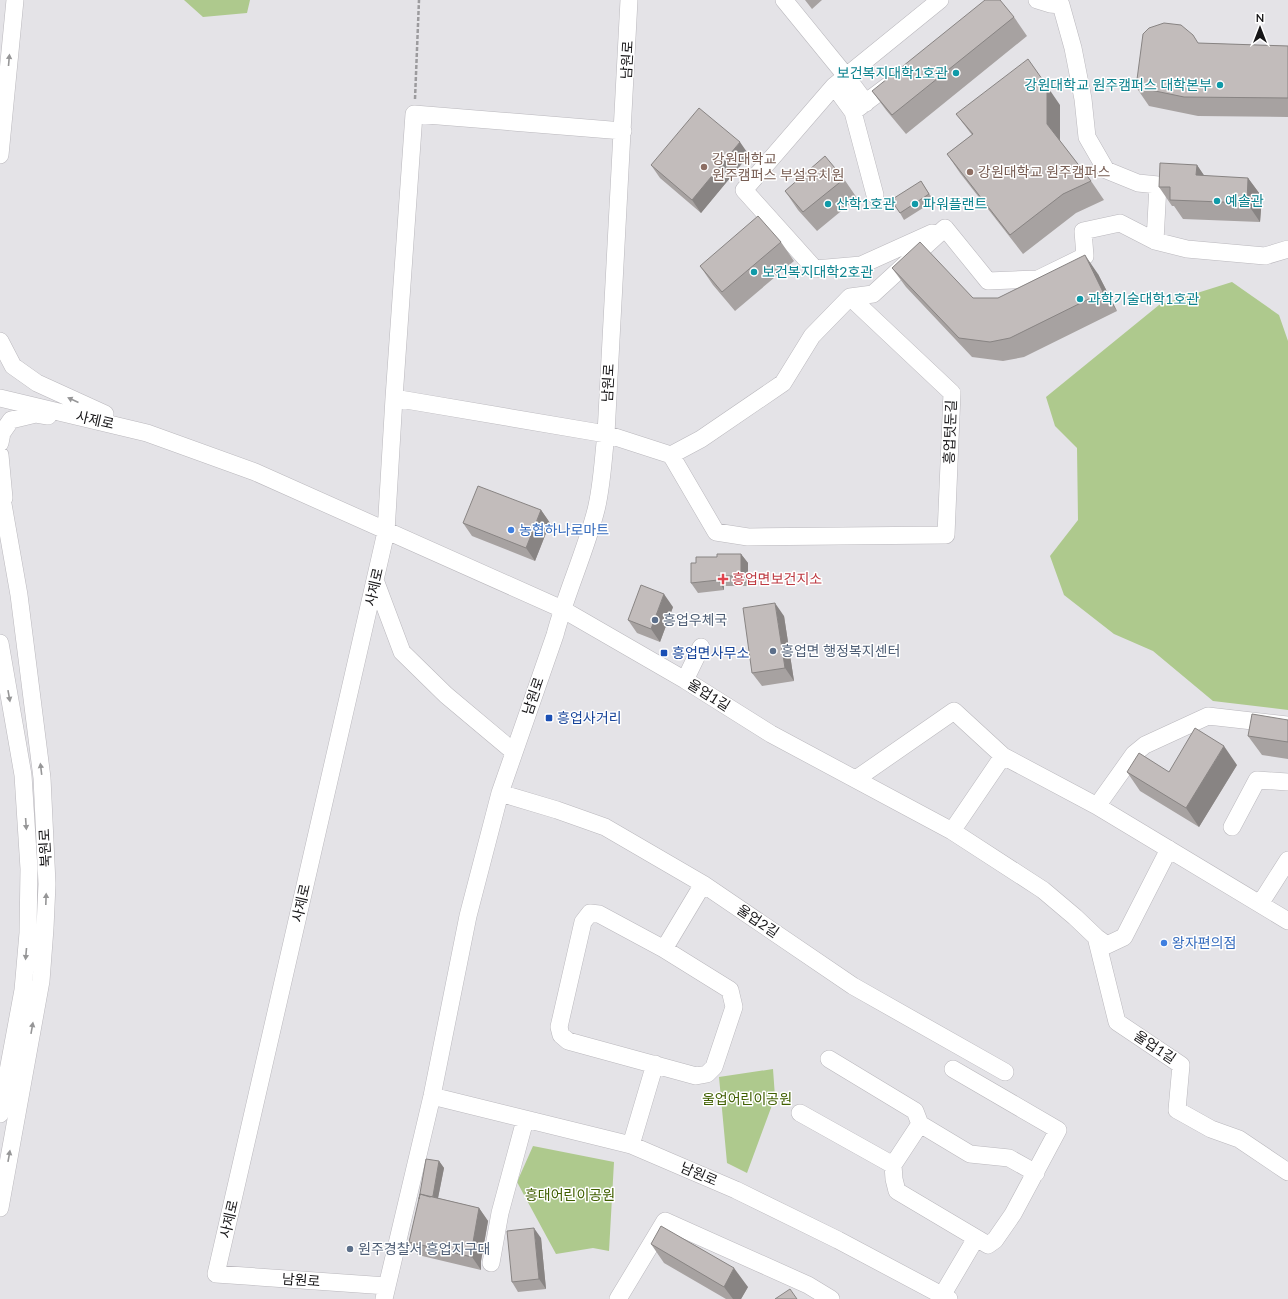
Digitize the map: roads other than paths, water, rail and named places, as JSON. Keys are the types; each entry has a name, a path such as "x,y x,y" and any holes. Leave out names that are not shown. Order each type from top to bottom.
{"street":[{"path":"0,155 14,0"},
{"name":"남원로","path":"216,1274 385,1293 432,1096 468,916 500,793 555,635 562,609 584,551 596,508 606,434 629,0"},
{"path":"784,0 860,108 874,195"},
{"path":"940,0 840,81 744,190 815,269 861,265 945,228"},
{"path":"1037,0 1050,4 1064,3 1082,91 1087,137 1106,170 1138,183 1158,186 1155,241"},
{"path":"860,108 903,74"},
{"path":"386,532 414,114 623,131"},
{"path":"945,228 988,281 1038,279 1085,256 1083,231 1120,223 1155,241 1187,249 1265,256 1288,249"},
{"path":"394,398 606,434 671,455 701,439 783,383 812,336 850,297 872,294 945,228"},
{"name":"흥업텃둔길","path":"671,455 716,532 748,537 946,535 952,393 850,297"},
{"path":"0,341 13,366 37,384 147,432"},
{"name":"사제로","path":"0,398 147,432 255,472 386,532 562,609"},
{"path":"0,443 2,432 10,420 36,414 147,432"},
{"path":"0,455 6,522"},
{"name":"북원로","path":"0,487 19,595 42,778 47,884 41,981 0,1208"},
{"name":"사제로","path":"216,1274 386,532"},
{"path":"375,580 402,652 446,695 514,752"},
{"name":"울업1길","path":"562,609 685,680 771,734 952,831 1043,890 1107,945 1124,937 1169,849"},
{"name":"북원로","path":"0,643 23,775 29,869 28,933 23,990 0,1114"},
{"path":"685,680 702,647"},
{"path":"856,779 954,711 1003,756 1097,806 1288,921"},
{"path":"1097,806 1134,754 1140,749 1145,745 1208,716 1288,726"},
{"path":"952,831 1003,756"},
{"path":"1232,827 1257,780 1288,782"},
{"name":"울업2길","path":"500,793 557,810 605,827 704,884 853,986 1006,1072"},
{"path":"1260,904 1288,860"},
{"path":"664,949 704,884"},
{"path":"590,913 599,914 664,949 730,990 734,1007 714,1067 707,1074 696,1076 568,1041 560,1035 559,1028 583,922 590,913"},
{"name":"울업1길","path":"1096,937 1117,1022 1181,1065 1177,1110 1211,1129 1239,1139 1288,1172"},
{"path":"829,1060 915,1111 920,1124 992,1167"},
{"path":"631,1145 655,1064"},
{"path":"920,1124 893,1165 894,1179 897,1190 988,1245 995,1240 1013,1214 1058,1130 953,1069"},
{"name":"남원로","path":"432,1096 631,1145 736,1190 838,1240 944,1298"},
{"path":"800,1113 893,1165"},
{"path":"491,1263 500,1213 525,1120"},
{"path":"970,1154 1009,1158 1036,1173"},
{"path":"618,1299 665,1221 808,1284 831,1299"},
{"path":"944,1298 976,1238"}],"place":[{"name":"보건복지대학1호관","path":"956,73"},
{"name":"강원대학교 원주캠퍼스 대학본부","path":"1220,85"},
{"name":"강원대학교 원주캠퍼스 부설유치원","path":"704,167"},
{"name":"강원대학교 원주캠퍼스","path":"970,172"},
{"name":"예솔관","path":"1217,201"},
{"name":"산학1호관","path":"828,204"},
{"name":"파워플랜트","path":"915,204"},
{"name":"보건복지대학2호관","path":"754,272"},
{"name":"과학기술대학1호관","path":"1080,299"},
{"name":"농협하나로마트","path":"511,530"},
{"name":"흥업면보건지소","path":"723,579"},
{"name":"흥업우체국","path":"655,620"},
{"name":"흥업면 행정복지센터","path":"773,651"},
{"name":"흥업면사무소","path":"664,653"},
{"name":"흥업사거리","path":"549,718"},
{"name":"왕자편의점","path":"1164,943"},
{"name":"원주경찰서 흥업지구대","path":"350,1249"}],"park label":[{"name":"울업어린이공원","path":"747,1099"},
{"name":"흥대어린이공원","path":"570,1195"}]}
